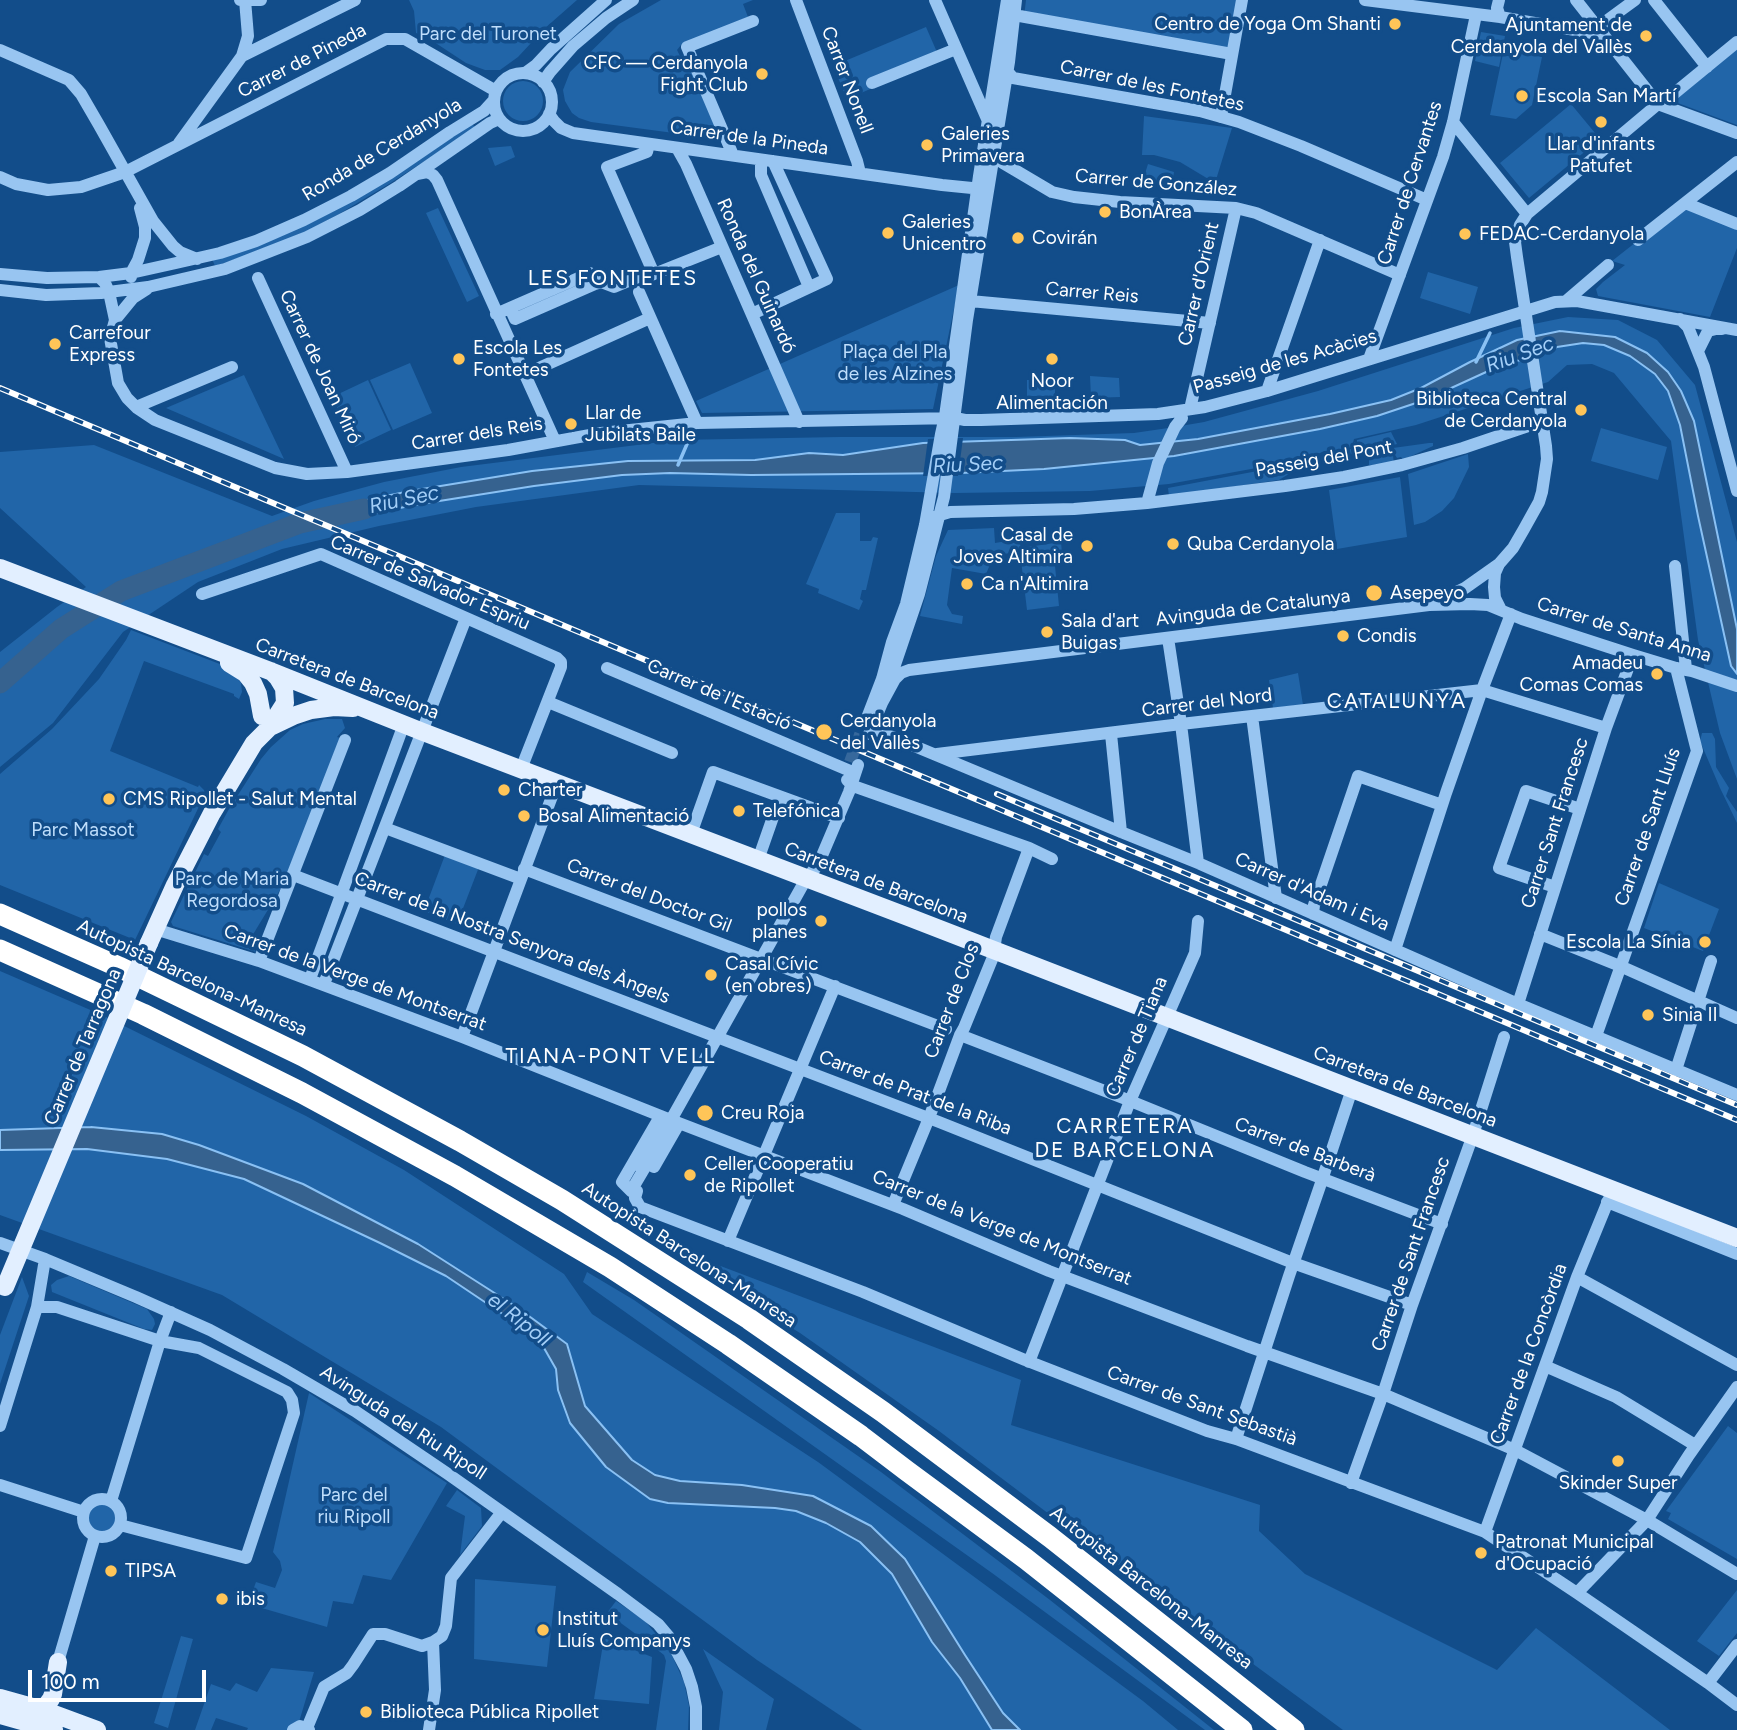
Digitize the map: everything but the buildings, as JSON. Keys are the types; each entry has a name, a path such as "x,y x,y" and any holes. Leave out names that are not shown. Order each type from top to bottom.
{"highway":[{"name":"Autopista Barcelona-Manresa","path":"0,914 119,967 303,1056 460,1140 562,1200 749,1320 883,1412 1050,1537 1294,1730"},
{"path":"0,950 143,1014 302,1093 455,1176 610,1267 861,1436 1026,1559 1242,1730"}],"main road":[{"name":"Carretera de Barcelona","path":"0,568 271,671 291,685 367,709 789,872 814,878 1473,1135 1610,1196 1737,1238"},
{"path":"197,644 245,673 258,694 266,722"},
{"path":"266,722 268,704 291,685"},
{"path":"266,722 334,707 367,709"},
{"name":"Carrer de Tarragona","path":"2,1293 152,936 192,849 266,722"},
{"path":"43,1710 42,1700 49,1692 58,1662"},
{"path":"18,1702 49,1692"},
{"path":"49,1692 61,1714 63,1726"},
{"path":"0,1698 43,1710 63,1726"},
{"path":"0,1708 20,1712 43,1710"},
{"path":"0,1715 96,1730"}],"street":[{"path":"177,147 242,56 248,36 244,0 261,0"},
{"path":"242,56 355,0"},
{"path":"525,73 544,82 549,89 552,105 549,114 539,126 523,131 514,130 499,119 495,110 495,95 505,79 525,73 536,65 606,0"},
{"path":"544,82 573,47 606,18 633,0"},
{"name":"Carrer Nonell","path":"796,0 860,173"},
{"path":"935,0 992,137 977,259 947,415"},
{"path":"989,164 988,124 1007,0"},
{"path":"867,731 892,649 913,597 935,507 947,434 947,415 976,191 989,164 1012,78 1019,16 1016,0"},
{"path":"1221,117 1242,0"},
{"path":"1365,0 1500,17 1572,30 1601,31 1635,0"},
{"path":"1499,0 1497,8 1500,17"},
{"path":"1576,0 1650,93 1665,104 1737,134"},
{"path":"1654,0 1707,67"},
{"path":"1572,30 1583,24 1586,12"},
{"name":"Carrer de Cervantes","path":"1369,359 1443,158 1476,15"},
{"path":"1019,16 1232,54"},
{"path":"733,155 688,47 753,21"},
{"name":"Carrer de Pineda","path":"0,177 31,188 48,190 81,187 125,172 386,39 405,39 495,95"},
{"path":"1453,122 1527,214 1737,43"},
{"path":"872,83 956,49"},
{"path":"0,50 69,80 87,104 153,221 180,252 197,258"},
{"path":"988,124 995,111 998,94 1012,78"},
{"name":"Carrer de les Fontetes","path":"1012,78 1200,111 1239,121 1427,200"},
{"name":"Ronda de Cerdanyola","path":"0,274 47,278 131,273 220,253 256,241 304,220 390,173 484,111 495,95"},
{"name":"Carrer de la Pineda","path":"549,114 561,128 573,133 860,173 957,190 972,188 976,191"},
{"name":"Ronda de Cerdanyola","path":"0,290 46,295 108,292 146,287 225,269 307,237 360,210 499,119"},
{"path":"649,144 647,152 607,167 654,274"},
{"name":"Ronda del Guinardó","path":"677,148 799,422"},
{"path":"767,160 761,175 809,287"},
{"path":"752,314 827,279 767,160"},
{"path":"1639,240 1737,162"},
{"path":"974,212 957,190 989,164"},
{"name":"Carrer de González","path":"989,164 1012,169 1052,192 1074,197 1236,208 1256,213 1400,275"},
{"path":"115,320 146,287 132,279 131,273 141,248 145,227 125,172"},
{"path":"416,174 427,172 437,180 555,442"},
{"path":"976,191 982,201 975,244 977,259"},
{"path":"1685,203 1737,224"},
{"name":"Carrer d'Orient","path":"1182,418 1210,323 1236,208"},
{"name":"Avinguda de Catalunya","path":"1429,605 1465,588 1499,564 1513,548 1539,502 1547,459 1516,242 1520,225 1527,214"},
{"path":"1266,391 1320,240"},
{"path":"496,314 550,297 590,273 595,284 601,282 614,287 722,247"},
{"path":"1566,301 1608,265"},
{"name":"Carrer dels Reis","path":"99,277 105,283 115,320 110,338 118,383 136,407 155,419 275,468 307,474 347,472 601,433 697,424 947,415"},
{"name":"Carrer de Joan Miró","path":"258,278 347,472"},
{"path":"639,292 697,424"},
{"name":"Carrer Reis","path":"970,301 1210,323"},
{"path":"1566,301 1733,330"},
{"name":"Passeig de les Acàcies","path":"947,415 965,420 1158,414 1182,418 1205,407 1526,317 1555,302 1566,301"},
{"path":"539,368 650,318"},
{"path":"1681,319 1688,327 1698,351 1737,491"},
{"path":"1698,351 1708,331 1716,328 1733,330"},
{"path":"136,407 232,366"},
{"path":"1147,503 1158,463 1182,418"},
{"name":"Passeig del Pont","path":"935,507 1055,509 1147,503 1271,488 1381,470 1464,448 1543,421"},
{"name":"Carrer de Salvador Espriu","path":"202,594 321,554 557,658 561,667 548,702"},
{"path":"1395,950 1506,612 1496,598 1494,587 1494,573 1499,564"},
{"name":"Carrer de Sant Lluís","path":"1596,1036 1697,751 1684,669 1675,566"},
{"name":"Avinguda de Catalunya","path":"915,670 1429,605 1480,604 1506,612"},
{"name":"Carrer de Santa Anna","path":"1506,612 1633,655 1737,686"},
{"path":"324,984 466,618"},
{"path":"1168,638 1198,863"},
{"path":"892,649 909,668 915,670"},
{"path":"882,703 893,672 892,649"},
{"name":"Carrer Sant Francesc","path":"1518,1004 1606,728 1633,655"},
{"name":"Carrer de l'Estació","path":"607,668 851,776 1052,859"},
{"path":"867,731 895,679 901,673 915,670"},
{"path":"1482,690 1606,728"},
{"name":"Carrer del Nord","path":"936,754 1482,690"},
{"path":"522,769 548,702 672,753"},
{"path":"1252,716 1276,898"},
{"path":"310,979 404,724"},
{"name":"Carrer d'Adam i Eva","path":"867,731 936,754 1198,863 1518,1004 1737,1095"},
{"path":"1111,734 1121,832"},
{"path":"260,961 345,740"},
{"path":"691,834 713,772 835,817"},
{"path":"640,1162 669,1123 761,960 814,878 816,861 851,776"},
{"path":"1313,914 1358,776 1442,805"},
{"path":"462,1037 557,783"},
{"path":"1555,887 1499,868 1526,791 1580,809"},
{"path":"758,860 780,797"},
{"path":"789,872 810,863 835,817"},
{"name":"Carrer del Doctor Gil","path":"385,828 761,960"},
{"name":"Carrer de Clos","path":"893,1205 995,950 996,937 1029,848"},
{"name":"Carrer de la Nostra Senyora dels Àngels","path":"293,875 717,1037"},
{"name":"Carrer de Tiana","path":"1029,1362 1130,1101 1195,953 1198,921"},
{"path":"1540,934 1737,1018"},
{"name":"Carrer de la Verge de Montserrat","path":"152,936 260,961 324,984 462,1037 669,1123 893,1205 1048,1271 1383,1394 1515,1450 1647,1520 1737,1574"},
{"path":"761,960 946,1029"},
{"path":"1676,1070 1711,961"},
{"path":"728,1241 835,986"},
{"name":"Carrer de Barberà","path":"960,1035 1442,1224"},
{"name":"Carrer de Prat de la Riba","path":"717,1037 929,1118 1293,1264 1412,1305"},
{"name":"Carrer de Sant Francesc","path":"1351,1483 1473,1135 1504,1037"},
{"path":"1236,1439 1352,1088"},
{"name":"Carrer de Sant Sebastià","path":"637,1191 635,1198 639,1207 863,1292 1029,1362 1207,1431 1236,1439 1485,1532 1737,1705"},
{"name":"Carretera de Barcelona","path":"1610,1196 1737,1254"},
{"name":"Carrer de la Concòrdia","path":"1485,1532 1577,1277 1610,1196"},
{"name":"Avinguda del Riu Ripoll","path":"0,1243 171,1312 283,1369 355,1411 502,1512 638,1608 669,1637 687,1669 696,1707 696,1730"},
{"path":"0,1426 37,1307 45,1259"},
{"path":"1577,1277 1737,1365"},
{"path":"37,1307 57,1307 160,1341 199,1348 287,1392 292,1400 293,1413 246,1558 120,1524"},
{"path":"111,1501 171,1312"},
{"path":"1545,1366 1616,1397 1695,1445"},
{"path":"1577,1593 1647,1520 1695,1445 1737,1387"},
{"path":"0,1485 84,1512"},
{"path":"93,1501 111,1501 121,1513 120,1524 115,1533 107,1537 95,1536 84,1527 84,1512 93,1501"},
{"path":"303,1729 324,1687 347,1672 373,1634 385,1634 422,1646 442,1636 446,1626 451,1578 502,1512"},
{"path":"58,1662 95,1536"},
{"path":"429,1730 435,1690 433,1642"},
{"path":"1708,1683 1737,1645"}],"green space":[{"name":"Parc del Turonet","path":"409,0 577,0 518,57 500,70 485,70 466,63 416,33 414,11"},
{"path":"661,0 753,0 743,4 748,17 681,45 677,50 680,56 686,55 721,136 719,139 591,122 572,113 565,101 563,90 570,72 619,24"},
{"path":"1026,0 1242,0 1232,54 1024,17"},
{"path":"926,27 940,59 847,99 833,66"},
{"path":"1481,32 1505,36 1499,67 1475,61"},
{"path":"1737,48 1737,125 1667,99"},
{"path":"1504,49 1542,57 1532,105 1516,119 1490,115"},
{"path":"523,81 537,87 543,101 537,115 523,121 509,115 503,101 509,87"},
{"path":"1571,104 1600,139 1529,198 1500,163"},
{"path":"1144,116 1232,128 1215,183 1180,162 1154,155 1142,155"},
{"path":"472,124 476,128 339,214 265,249 215,266 212,259 271,239"},
{"path":"511,146 515,157 495,166 488,148"},
{"path":"1148,164 1174,172 1172,184 1142,183"},
{"path":"1683,205 1737,227 1737,248 1710,317 1598,296 1596,289 1625,265 1612,261"},
{"path":"438,208 479,296 467,302 426,213"},
{"path":"1428,272 1478,287 1470,314 1420,298"},
{"name":"Plaça del Pla de les Alzines","path":"959,285 933,409 702,413 696,401"},
{"path":"1568,317 1618,320 1657,340 1695,385 1737,542 1737,779 1720,733 1698,640 1671,441 1614,373 1592,364 1567,365 1548,382 1416,425 1354,439 1352,447 1335,452 1324,451 1262,467 1169,484 1090,491 955,493 639,485 476,507 282,549 198,582 123,632 53,723 0,767 0,652 86,587 0,508 0,452 94,445 272,516 314,501 384,482 461,467 677,440 1016,437 1134,433 1175,427 1204,422 1318,391 1514,328"},
{"path":"410,363 432,413 393,430 370,380"},
{"path":"244,375 284,459 166,408"},
{"path":"1090,376 1119,378 1120,397 1091,398"},
{"path":"368,380 391,430 355,447 332,397"},
{"path":"1027,380 1055,380 1055,396 1027,396"},
{"path":"1601,428 1667,447 1658,480 1591,461"},
{"path":"1391,432 1397,444 1392,447 1394,464 1369,465 1369,455 1341,453 1353,448 1357,440"},
{"path":"1433,443 1433,446 1403,460 1401,457 1397,458 1393,448"},
{"path":"1468,454 1469,467 1454,498 1442,511 1425,522 1414,525 1408,474"},
{"path":"1310,461 1279,480 1169,496 1168,488"},
{"path":"1400,477 1407,537 1337,549 1329,490"},
{"path":"836,513 860,513 860,541 878,538 866,590 862,590 860,599 863,601 859,610 818,593 819,589 806,584"},
{"path":"994,528 995,543 1019,539 1021,548 1061,542 1063,564 1055,566 1059,606 1027,610 1020,552 994,555 986,574 952,568 947,605 952,614 963,616 962,624 920,616 936,556 948,530"},
{"name":"Parc Massot","path":"131,630 225,666 241,683 242,692 239,699 234,694 144,661 110,751 198,787 199,785 205,794 135,940 0,885 0,774 52,729 99,679"},
{"path":"1298,673 1303,705 1273,708 1269,680"},
{"name":"Parc de Maria Regordosa","path":"325,719 342,719 345,728 337,737 340,738 283,885 249,941 256,952 173,926 171,922 204,854 208,856 221,832 218,829 261,759 290,730"},
{"path":"1702,733 1712,733 1715,739 1716,767 1729,788 1726,796 1737,812 1737,823 1700,741"},
{"path":"445,855 479,867 457,924 424,911"},
{"path":"1659,883 1719,909 1703,951 1644,928"},
{"path":"0,971 102,1015 306,1116 404,1170 564,1274 592,1314 818,1462 1143,1701 1178,1730 1020,1730 1003,1713 905,1559 871,1526 813,1496 655,1476 634,1462 585,1406 567,1343 418,1244 303,1184 162,1134 91,1127 0,1130"},
{"path":"87,1149 167,1159 244,1179 446,1276 529,1331 544,1348 556,1369 558,1390 570,1423 690,1504 796,1511 826,1523 860,1542 891,1574 932,1642 960,1678 992,1730 862,1730 757,1660 441,1427 222,1295 0,1215 0,1150"},
{"path":"681,1251 1021,1380 1011,1425 1260,1505 1259,1531 1305,1574 1497,1670 1536,1628 1670,1730 1343,1730 939,1431 800,1333 747,1300"},
{"path":"587,1272 634,1300 881,1472 1050,1600 1214,1730 1205,1730 992,1573 583,1282"},
{"path":"69,1276 147,1309 154,1319 152,1330 52,1292 51,1285"},
{"path":"22,1277 29,1296 0,1384 0,1335"},
{"name":"Parc del riu Ripoll","path":"309,1393 447,1483 391,1580 363,1575 353,1604 333,1601 327,1627 248,1604 256,1582 275,1588 282,1570 280,1561 273,1552"},
{"path":"1728,1426 1737,1433 1737,1559 1668,1519 1671,1513 1666,1511"},
{"path":"457,1490 481,1508 482,1526 460,1555 465,1516 446,1506"},
{"path":"102,1502 113,1506 117,1517 113,1528 102,1532 91,1528 87,1517 91,1506"},
{"path":"475,1579 556,1586 547,1667 474,1659"},
{"path":"1737,1590 1737,1633 1719,1656 1697,1641"},
{"path":"616,1601 645,1621 670,1651 684,1682 689,1706 688,1730 656,1730 666,1661 664,1655 607,1613"},
{"path":"181,1636 193,1639 168,1728 154,1723"},
{"path":"604,1638 652,1657 649,1704 594,1699"},
{"path":"703,1649 774,1699 766,1730 719,1730 723,1692"},
{"path":"271,1668 314,1672 299,1722 289,1730 247,1730 248,1728 216,1718 211,1730 195,1730 211,1684 230,1691 236,1683 257,1692"}],"water":[{"path":"1560,331 1615,337 1647,353 1668,372 1681,391 1694,421 1737,629 1737,674 1731,666 1680,425 1668,391 1655,374 1630,356 1604,345 1583,343 1557,347 1522,360 1508,362 1425,400 1377,416 1174,456 1044,469 961,473 622,475 414,505 347,519 324,509 410,491 532,471 628,461 755,460 809,453 843,455 923,443 1070,438 1125,440 1140,445 1198,439 1391,400 1517,340"},
{"name":"el Ripoll","path":"91,1127 162,1134 199,1145 303,1184 418,1244 518,1308 567,1344 585,1406 632,1460 655,1475 680,1481 742,1485 813,1496 871,1526 905,1559 1003,1713 1020,1730 992,1730 960,1678 932,1642 892,1574 860,1542 826,1523 796,1511 668,1503 650,1499 606,1467 570,1423 558,1390 556,1369 544,1348 528,1331 446,1276 244,1179 167,1159 87,1149 0,1150 0,1130"}],"pier":[{"path":"963,438 958,476 923,476 928,439"}],"waterway":[{"path":"1476,362 1490,333"},
{"path":"678,465 690,437"},
{"name":"Riu Sec","path":"0,683 61,629 121,591 300,523 364,509"}],"tunnel":[{"path":"850,762 861,732"}],"railway":[{"path":"0,388 1737,1120"},
{"path":"997,794 1737,1105"}],"place":[{"name":"Centro de Yoga Om Shanti","path":"1395,24"},
{"name":"Ajuntament de Cerdanyola del Vallès","path":"1646,36"},
{"name":"CFC — Cerdanyola Fight Club","path":"762,74"},
{"name":"Escola San Martí","path":"1522,96"},
{"name":"Llar d'infants Patufet","path":"1601,122"},
{"name":"Galeries Primavera","path":"927,145"},
{"name":"BonÀrea","path":"1105,212"},
{"name":"Galeries Unicentro","path":"888,233"},
{"name":"FEDAC-Cerdanyola","path":"1465,234"},
{"name":"Covirán","path":"1018,238"},
{"name":"Carrefour Express","path":"55,344"},
{"name":"Escola Les Fontetes","path":"459,359"},
{"name":"Noor Alimentación","path":"1052,359"},
{"name":"Biblioteca Central de Cerdanyola","path":"1581,410"},
{"name":"Llar de Jubilats Baile","path":"571,424"},
{"name":"Quba Cerdanyola","path":"1173,544"},
{"name":"Casal de Joves Altimira","path":"1087,546"},
{"name":"Ca n'Altimira","path":"967,584"},
{"name":"Asepeyo","path":"1374,593"},
{"name":"Sala d'art Buigas","path":"1047,632"},
{"name":"Condis","path":"1343,636"},
{"name":"Amadeu Comas Comas","path":"1657,674"},
{"name":"Cerdanyola del Vallès","path":"824,732"},
{"name":"Charter","path":"504,790"},
{"name":"CMS Ripollet - Salut Mental","path":"109,799"},
{"name":"Telefónica","path":"739,811"},
{"name":"Bosal Alimentació","path":"524,816"},
{"name":"pollos planes","path":"821,921"},
{"name":"Escola La Sínia","path":"1705,942"},
{"name":"Casal Cívic (en obres)","path":"711,975"},
{"name":"Sinia II","path":"1648,1015"},
{"name":"Creu Roja","path":"705,1113"},
{"name":"Celler Cooperatiu de Ripollet","path":"690,1175"},
{"name":"Skinder Super","path":"1618,1461"},
{"name":"Patronat Municipal d'Ocupació","path":"1481,1553"},
{"name":"TIPSA","path":"111,1571"},
{"name":"ibis","path":"222,1599"},
{"name":"Institut Lluís Companys","path":"543,1630"},
{"name":"Biblioteca Pública Ripollet","path":"366,1712"}],"district":[{"name":"LES FONTETES","path":"613,279"},
{"name":"CATALUNYA","path":"1397,702"},
{"name":"TIANA-PONT VELL","path":"611,1057"},
{"name":"CARRETERA DE BARCELONA","path":"1125,1139"}]}
